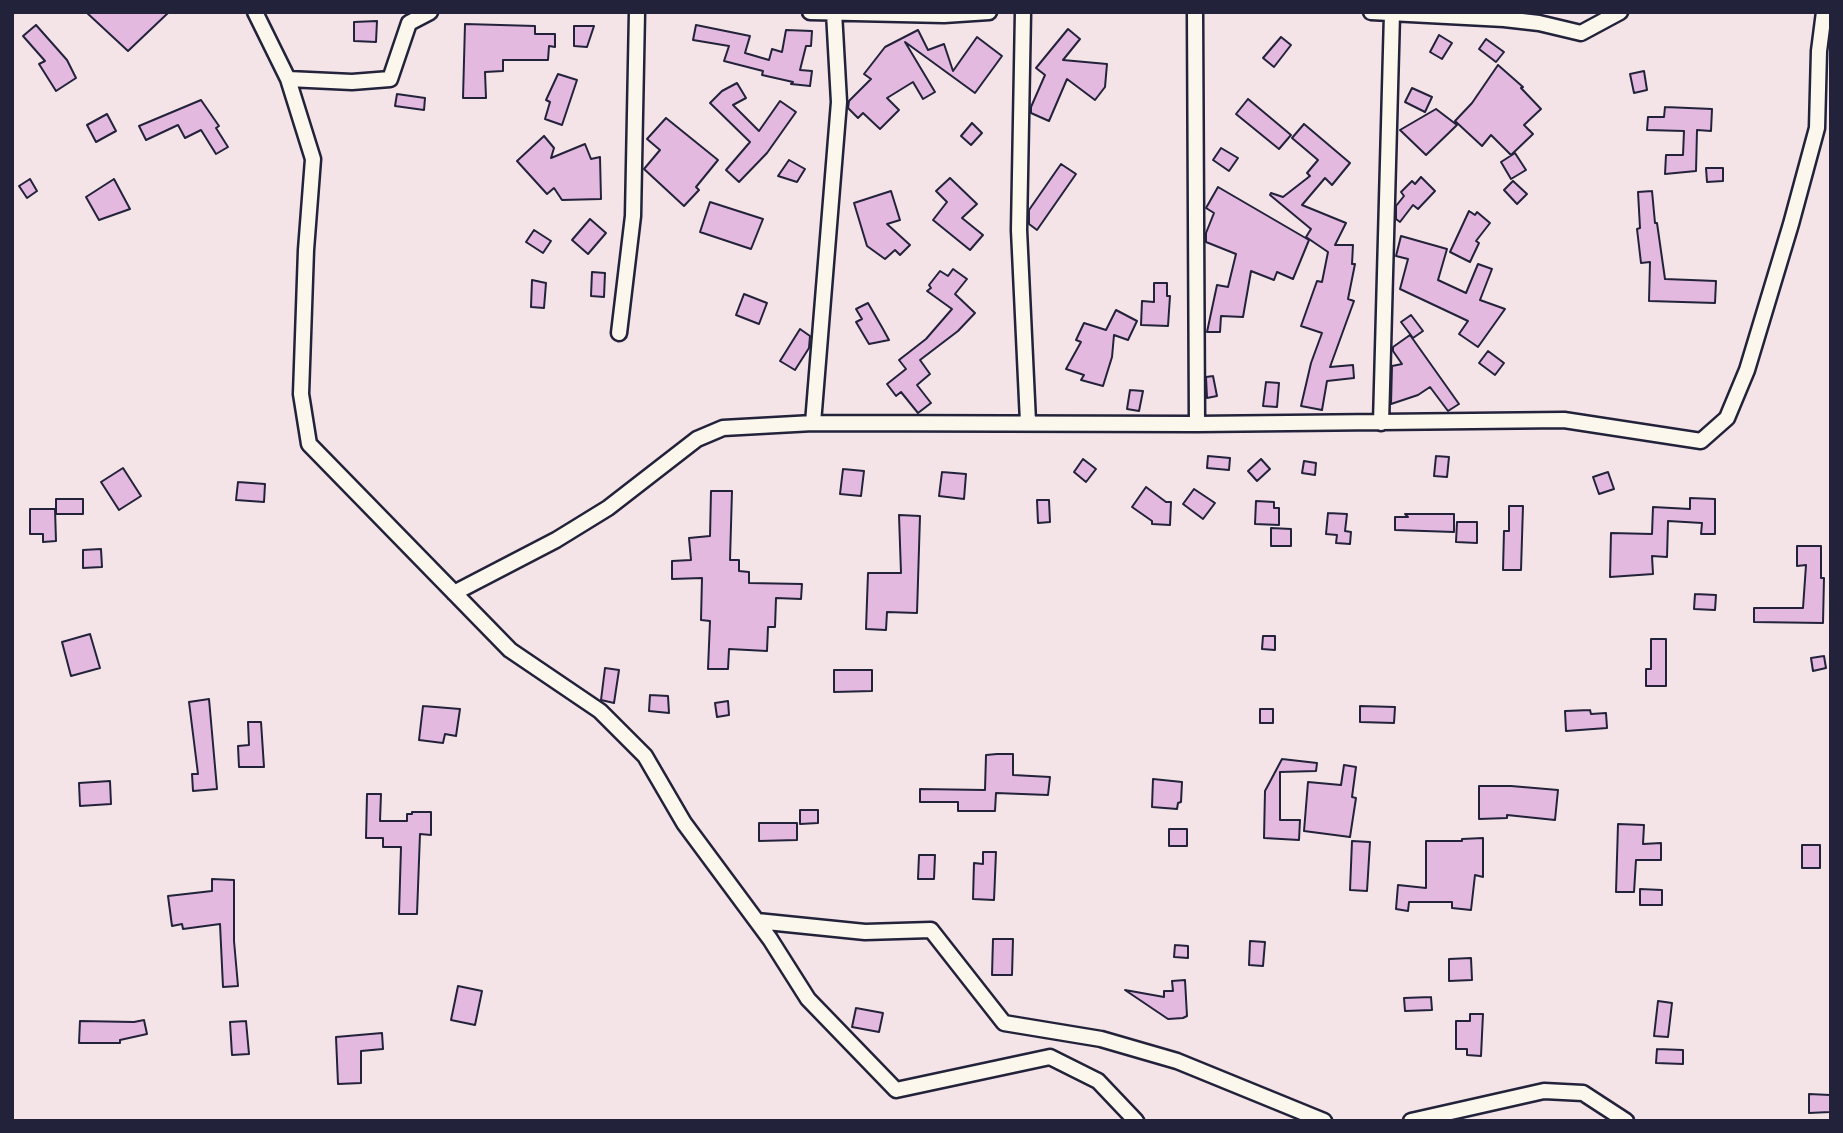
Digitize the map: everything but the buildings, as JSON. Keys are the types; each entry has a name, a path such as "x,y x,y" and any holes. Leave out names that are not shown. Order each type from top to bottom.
{"street":[{"path":"255,12 288,79 313,159 306,250 302,394 309,444 510,650 600,711 645,756 684,824 757,921 808,999 896,1090 1050,1057 1098,1081 1136,1121"},
{"path":"288,79 352,82 390,79 409,23 430,12"},
{"path":"619,334 632,226 638,12"},
{"path":"810,12 944,15 989,12"},
{"path":"1023,12 1019,230 1028,422"},
{"path":"1195,12 1197,424"},
{"path":"1371,12 1504,19 1539,23 1581,33 1620,12"},
{"path":"454,593 556,540 608,508 696,439 723,428 813,423 1197,424 1564,420 1701,441 1727,418 1747,370 1817,128 1819,51 1824,12"},
{"path":"813,423 839,102 834,13"},
{"path":"1381,423 1392,14"},
{"path":"757,921 865,932 931,930 1004,1023 1101,1039 1177,1061 1324,1121"},
{"path":"1411,1121 1544,1091 1583,1093 1626,1121"}]}
